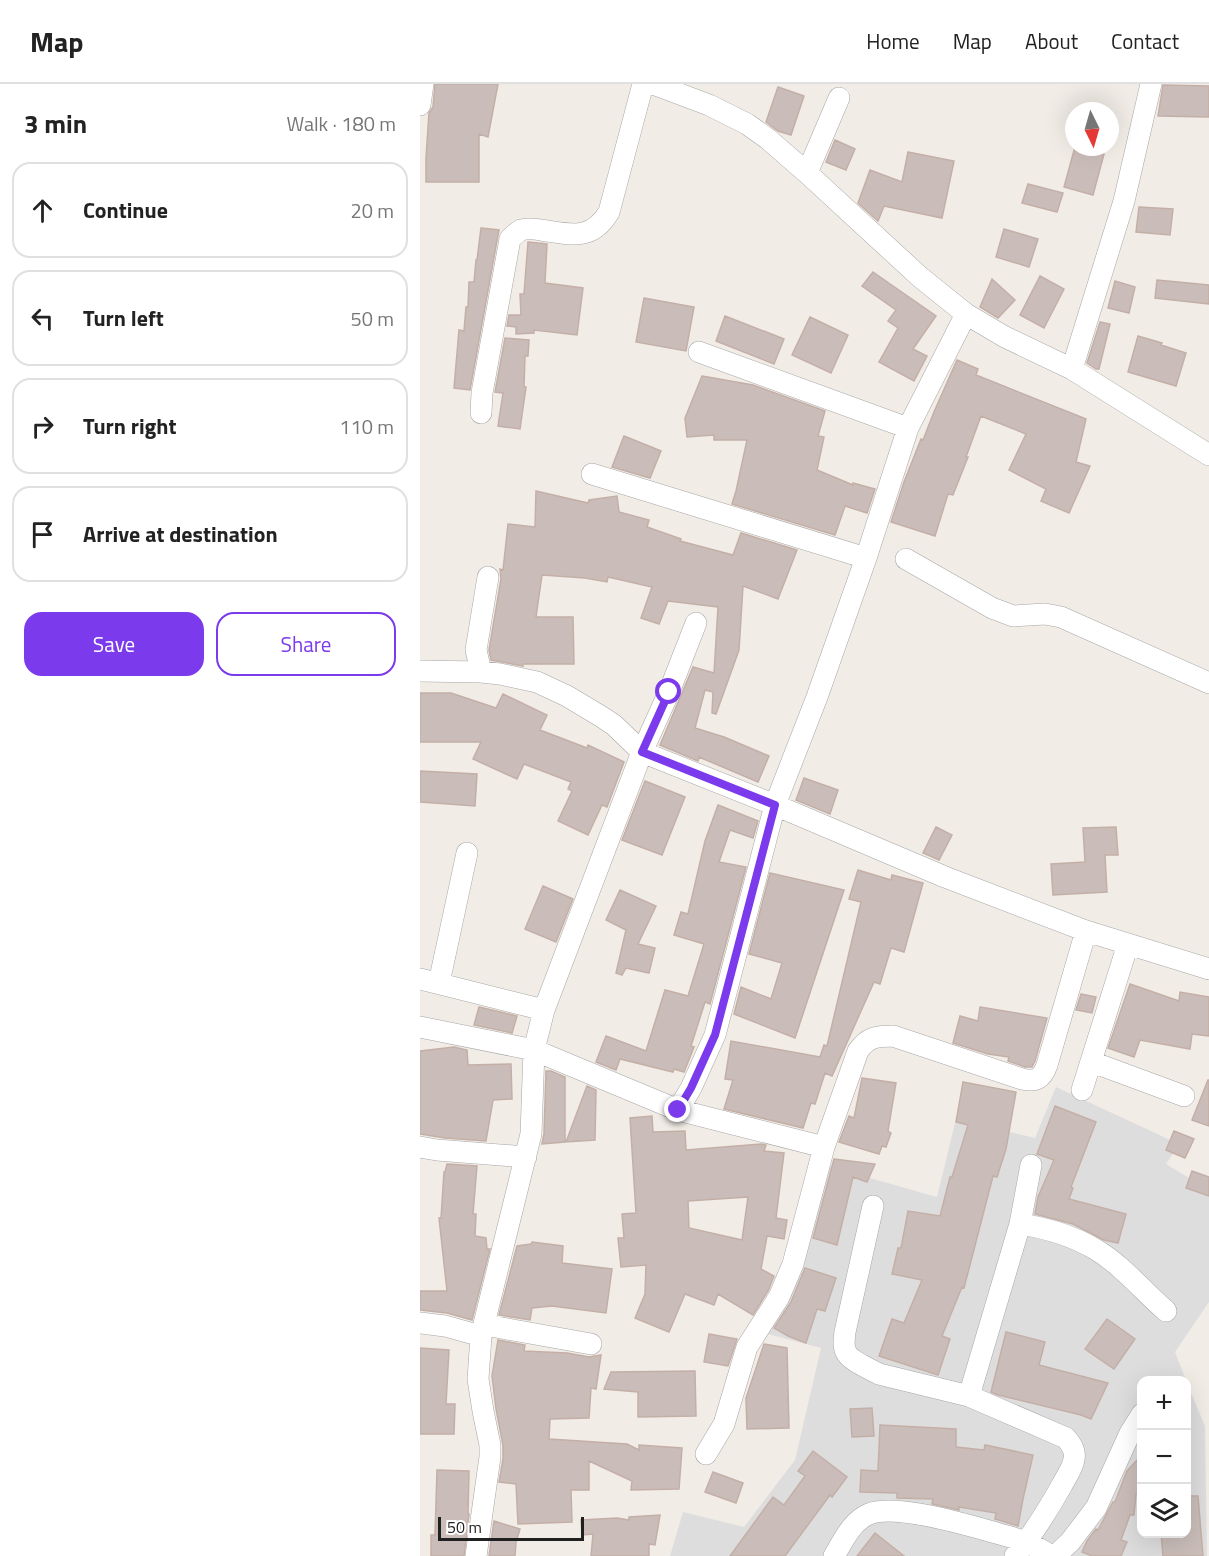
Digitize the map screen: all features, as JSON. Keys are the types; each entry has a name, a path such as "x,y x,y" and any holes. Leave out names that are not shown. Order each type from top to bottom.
{"street":[{"path":"420,105 423,84"},
{"path":"481,414 482,393 510,239 522,230 534,229 569,235 581,234 593,230 603,222 609,212 643,84"},
{"path":"653,84 737,118 768,139 897,257 966,314 1005,337 1072,369 1209,455"},
{"path":"1072,369 1124,201 1151,84"},
{"path":"807,173 839,98"},
{"path":"678,1110 691,1088 715,1035 775,805 817,697 866,558 908,428 966,314"},
{"path":"699,352 908,428"},
{"path":"592,474 866,558"},
{"path":"906,559 992,608 1013,616 1045,614 1061,617 1209,683"},
{"path":"481,672 476,650 488,577"},
{"path":"476,1556 490,1457 490,1445 478,1378 483,1330 531,1134 534,1050 544,1010 642,752 696,623"},
{"path":"420,671 481,672 537,682 567,696 614,725 642,752 945,877 1086,931 1209,969"},
{"path":"466,853 430,981 544,1010"},
{"path":"706,1454 724,1424 747,1347 779,1297 793,1264 825,1147 858,1051 872,1038 893,1036 1022,1079 1035,1080 1041,1077 1047,1065 1086,931"},
{"path":"1082,1090 1128,944"},
{"path":"420,1027 534,1050 678,1110 825,1147"},
{"path":"1092,1062 1184,1096"},
{"path":"420,1147 526,1158"},
{"path":"969,1396 1020,1224 1031,1165"},
{"path":"873,1206 844,1332 846,1353 879,1374 969,1396 1066,1438 1072,1445 1075,1458 1072,1467 1048,1510 1021,1549"},
{"path":"1020,1224 1066,1236 1096,1250 1116,1265 1166,1311"},
{"path":"420,1323 591,1344"},
{"path":"834,1556 855,1524 867,1515 895,1511 959,1522 1021,1549 1053,1556 1070,1542 1095,1508 1137,1422"}],"shaded area":[{"path":"1056,1087 1179,1144 1166,1164 1209,1190 1209,1302 1175,1352 1184,1376 1137,1376 1137,1538 1191,1538 1191,1393 1205,1426 1207,1556 670,1556 683,1512 744,1527 795,1460 821,1348 760,1332 824,1165 937,1197 956,1119 1035,1138"}],"building":[{"path":"435,84 498,84 488,137 479,134 479,182 426,182 429,113 433,107"},
{"path":"1163,85 1209,86 1209,117 1158,116"},
{"path":"778,87 804,96 791,135 778,131 766,122"},
{"path":"835,140 855,149 846,170 826,162"},
{"path":"908,152 954,161 942,218 884,206 878,221 858,203 870,170 902,182"},
{"path":"1073,156 1103,156 1093,195 1064,187"},
{"path":"1028,184 1063,193 1057,212 1022,203"},
{"path":"1139,207 1173,209 1170,235 1136,232"},
{"path":"481,228 499,230 470,390 454,388 459,330 464,331 469,282 474,282"},
{"path":"1004,229 1038,239 1029,267 996,257"},
{"path":"528,242 547,244 545,283 583,288 577,335 534,330 534,333 516,334 516,327 507,326 509,315 521,315 520,294 524,294"},
{"path":"873,272 936,316 913,349 927,356 914,381 879,362 898,328 888,321 896,310 862,286"},
{"path":"1040,276 1064,289 1044,328 1020,315"},
{"path":"992,279 1015,300 998,318 980,307"},
{"path":"1157,280 1209,285 1209,304 1155,298"},
{"path":"1115,281 1135,287 1129,313 1108,308"},
{"path":"644,298 694,307 686,351 636,342"},
{"path":"725,316 784,339 774,364 716,341"},
{"path":"810,317 848,335 831,373 792,355"},
{"path":"1100,322 1110,324 1099,369 1096,369 1087,363"},
{"path":"1138,336 1186,353 1176,386 1128,372"},
{"path":"505,338 529,340 528,356 525,356 524,387 526,387 520,429 498,426 503,393 495,392"},
{"path":"957,360 978,369 976,375 1086,419 1076,462 1090,466 1069,513 1041,501 1046,489 1009,470 1026,434 981,416 953,495 948,494 935,536 891,522 921,439 923,440"},
{"path":"702,376 753,385 825,411 818,436 824,437 817,470 853,485 853,483 875,489 867,513 845,506 835,535 732,504 747,440 714,440 714,435 687,437 685,418"},
{"path":"624,436 661,451 650,478 612,467"},
{"path":"536,491 588,503 589,500 617,496 619,512 649,520 647,527 681,539 680,541 733,555 741,533 797,550 778,599 743,586 739,650 716,714 712,713 713,692 705,690 695,728 724,737 769,756 758,782 699,757 698,761 660,745 693,667 714,673 718,607 668,601 659,624 641,618 652,587 608,577 607,582 542,575 536,617 573,617 574,664 523,664 523,666 491,660 489,650 501,579 500,569 503,570 508,524 535,527"},
{"path":"420,693 451,693 496,708 503,694 547,715 540,730 587,748 588,745 624,762 607,807 602,805 588,835 558,821 572,791 568,789 571,782 524,764 517,779 473,759 481,742 420,742"},
{"path":"420,771 477,774 475,806 420,802"},
{"path":"804,778 838,790 830,814 796,800"},
{"path":"645,781 685,797 662,855 622,840"},
{"path":"718,805 758,821 753,838 730,830 719,862 746,867 710,1004 705,1002 691,1046 694,1047 684,1072 674,1069 673,1072 620,1059 616,1070 596,1062 606,1036 646,1051 665,990 688,996 704,944 674,935 681,912 688,914 705,841"},
{"path":"936,827 952,835 939,860 923,853"},
{"path":"1116,827 1118,855 1105,855 1107,892 1053,895 1051,864 1085,862 1083,828"},
{"path":"858,870 891,880 892,875 923,883 904,952 891,948 880,984 874,982 832,1076 825,1073 815,1104 811,1103 803,1128 724,1109 733,1080 725,1079 731,1041 820,1057 824,1045 827,1046 861,902 849,899"},
{"path":"770,873 844,890 795,1038 734,1014 741,987 771,999 782,963 749,954"},
{"path":"543,886 573,899 556,942 525,929"},
{"path":"620,890 656,906 638,944 655,948 649,973 626,968 622,975 616,973 626,930 606,920"},
{"path":"1130,984 1179,1001 1180,992 1209,997 1209,1036 1192,1034 1190,1049 1140,1040 1134,1057 1108,1048"},
{"path":"1081,994 1096,997 1092,1013 1076,1010"},
{"path":"479,1007 517,1016 512,1033 474,1025"},
{"path":"980,1007 1047,1018 1032,1067 1008,1061 1009,1057 988,1054 953,1043 960,1016 978,1021"},
{"path":"454,1047 467,1050 468,1065 511,1064 512,1099 493,1100 486,1141 420,1134 420,1051"},
{"path":"546,1071 565,1077 565,1142 542,1144"},
{"path":"862,1078 896,1083 888,1131 891,1133 886,1147 882,1146 879,1154 839,1142 849,1116 854,1118"},
{"path":"1209,1080 1209,1126 1192,1120"},
{"path":"963,1082 1016,1092 1006,1149 997,1177 993,1176 964,1288 962,1287 942,1336 950,1339 938,1375 879,1356 892,1319 904,1323 922,1280 892,1274 898,1248 901,1248 908,1211 940,1216 950,1177 952,1177 968,1125 956,1122"},
{"path":"587,1086 596,1090 595,1140 566,1142"},
{"path":"1055,1106 1096,1122 1071,1187 1073,1188 1069,1199 1126,1214 1118,1243 1104,1240 1073,1224 1035,1214 1038,1197 1054,1160 1037,1154"},
{"path":"652,1116 653,1132 685,1131 686,1150 761,1144 766,1145 764,1151 784,1153 776,1218 787,1220 784,1239 767,1236 761,1269 774,1276 768,1291 753,1315 718,1294 714,1305 685,1294 669,1332 635,1318 645,1294 646,1265 621,1267 618,1238 624,1238 622,1214 636,1213 630,1118","holes":["748,1197 742,1240 689,1228 688,1201"]},
{"path":"1174,1131 1194,1139 1185,1158 1166,1150"},
{"path":"834,1159 875,1164 867,1182 853,1177 837,1245 813,1238"},
{"path":"447,1164 477,1166 473,1214 476,1214 475,1236 486,1238 487,1249 490,1249 472,1320 447,1313 420,1310 420,1291 447,1291 439,1218 441,1218 444,1172"},
{"path":"1192,1171 1209,1177 1209,1196 1186,1188"},
{"path":"532,1242 563,1246 562,1263 612,1269 606,1313 552,1306 532,1308 530,1320 499,1315 517,1246"},
{"path":"805,1268 836,1278 825,1311 817,1309 806,1343 774,1328 791,1302"},
{"path":"1107,1319 1135,1339 1114,1369 1085,1349"},
{"path":"1006,1332 1045,1342 1039,1365 1108,1383 1091,1419 991,1392"},
{"path":"709,1334 737,1339 728,1366 704,1362"},
{"path":"498,1340 525,1345 524,1351 567,1353 589,1357 601,1355 596,1389 591,1388 589,1418 550,1419 549,1439 627,1444 639,1450 639,1445 682,1448 679,1489 631,1490 632,1481 589,1461 589,1490 571,1490 572,1522 518,1524 516,1484 499,1482 503,1445 492,1376"},
{"path":"764,1344 787,1348 789,1428 747,1429 746,1398"},
{"path":"420,1348 449,1350 446,1404 455,1404 454,1434 420,1434"},
{"path":"695,1371 696,1416 638,1417 638,1392 604,1389 611,1372"},
{"path":"872,1408 874,1436 852,1437 850,1409"},
{"path":"880,1425 956,1429 956,1447 984,1450 985,1445 1033,1455 1018,1526 995,1519 996,1513 959,1507 959,1510 932,1504 933,1499 897,1498 897,1493 860,1492 861,1470 878,1471"},
{"path":"813,1451 847,1477 832,1497 830,1495 785,1556 730,1556 773,1497 784,1505 805,1476 798,1471"},
{"path":"1137,1460 1137,1494 1134,1515 1130,1515 1121,1540 1127,1542 1121,1556 1092,1556 1082,1552 1087,1541 1096,1529 1098,1530 1115,1502 1127,1471"},
{"path":"437,1470 469,1471 469,1514 464,1556 431,1556 431,1535 435,1535"},
{"path":"713,1472 743,1483 736,1503 705,1492"},
{"path":"1191,1496 1198,1496 1203,1556 1163,1556 1161,1538 1191,1538"},
{"path":"660,1515 655,1545 649,1544 649,1556 591,1556 593,1534 582,1535 581,1520 617,1518 629,1520 629,1517"},
{"path":"494,1521 520,1529 515,1556 489,1556"},
{"path":"875,1533 904,1556 857,1556"}],"route":[{"path":"669,692 642,752 775,805 715,1035 700,1070 678,1110"}]}
